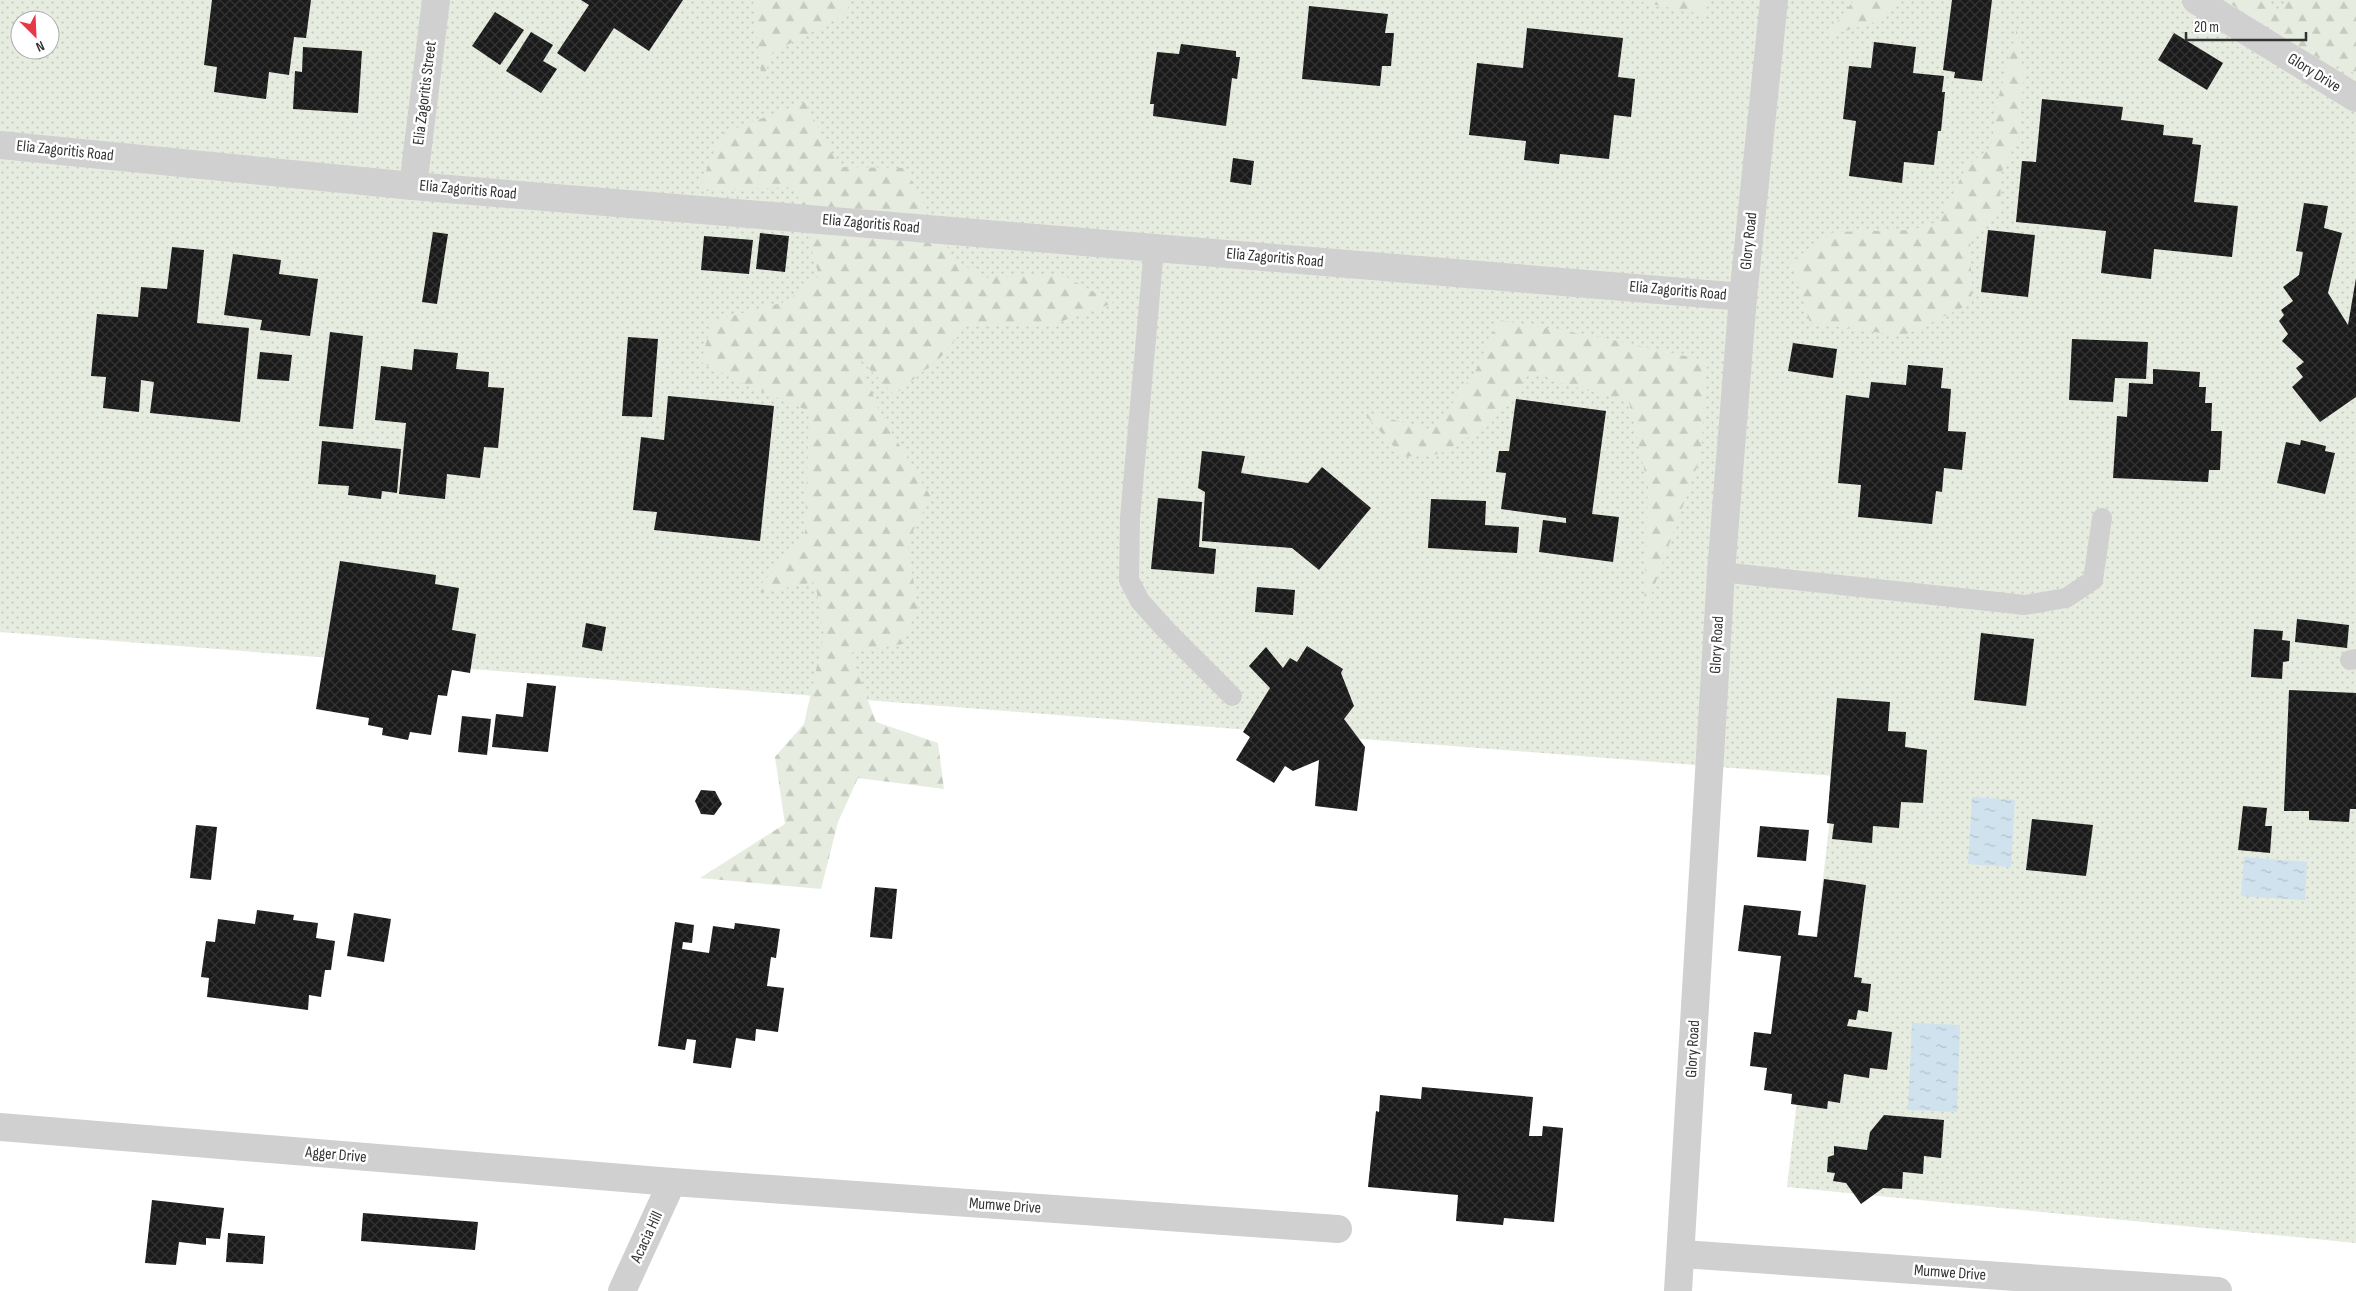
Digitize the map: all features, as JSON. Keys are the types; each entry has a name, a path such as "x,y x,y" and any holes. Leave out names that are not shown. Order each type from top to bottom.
{"street":[{"name":"Elia Zagoritis Street","path":"413,186 436,0"},
{"name":"Glory Road","path":"1678,1291 1682,1254 1721,572 1743,297 1774,0"},
{"name":"Glory Drive","path":"2196,0 2356,98"},
{"name":"Elia Zagoritis Road","path":"0,145 413,186 1743,297"},
{"name":"Agger Drive","path":"0,1127 672,1182"},
{"name":"Mumwe Drive","path":"672,1182 1338,1229"},
{"name":"Acacia Hill","path":"622,1291 672,1182"},
{"name":"Mumwe Drive","path":"1682,1254 2218,1291"}],"lane":[{"path":"1154,248 1130,518 1129,580 1140,601 1165,630 1232,696"},
{"path":"1721,572 2025,605 2066,598 2094,580 2102,518"}],"green space":[{"path":"0,0 2356,0 2356,1243 1787,1187 1835,776 0,632"},
{"path":"753,0 850,0 846,14 772,53 762,83"},
{"path":"1632,0 1707,0 1706,15"},
{"path":"1854,0 1899,0 1878,21 1825,37"},
{"path":"2224,0 2267,0 2277,10 2291,0 2356,0 2356,74 2297,48 2277,32"},
{"path":"2017,29 2024,76 2018,139 2001,173 2000,214 1970,239 1972,303 1903,336 1810,323 1791,261 1834,232 1912,230 1940,221 1966,167 1991,147 1997,103"},
{"path":"805,102 839,167 905,168 952,256 982,278 1061,274 1114,303 1045,327 968,324 941,357 894,395 859,358 880,413 931,497 907,542 918,608 902,644 850,653 876,722 938,743 944,789 858,778 838,822 821,889 700,878 785,824 775,757 804,724 824,635 815,582 753,594 805,533 809,411 744,384 701,362 712,321 785,302 819,276 795,187 698,191 721,134"},
{"path":"1499,320 1614,340 1707,361 1701,455 1644,615 1648,486 1629,402 1529,374 1490,425 1439,454 1403,457 1363,412 1433,430 1475,372"}],"water":[{"path":"1972,797 2015,800 2011,867 1968,864"},
{"path":"2244,857 2307,862 2305,900 2241,896"},
{"path":"1912,1023 1960,1025 1957,1112 1908,1110"}],"building":[{"path":"212,0 311,0 306,38 294,37 289,75 269,72 266,99 214,92 217,67 204,65"},
{"path":"581,0 683,0 649,51 614,28 585,72 557,53 589,5"},
{"path":"1952,0 1992,0 1982,81 1954,78 1955,72 1943,70"},
{"path":"1309,6 1388,14 1385,33 1394,33 1391,66 1382,66 1380,86 1302,79"},
{"path":"495,12 524,30 500,65 472,46"},
{"path":"1527,28 1623,38 1618,77 1635,79 1631,117 1614,115 1609,159 1560,154 1559,164 1524,160 1526,141 1469,135 1477,63 1523,68"},
{"path":"531,32 553,45 543,61 557,69 541,93 506,71"},
{"path":"2174,33 2223,63 2207,90 2158,60"},
{"path":"1874,42 1916,47 1913,73 1944,76 1942,92 1945,92 1941,131 1938,131 1934,165 1904,162 1902,183 1849,176 1856,121 1843,119 1849,66 1871,68"},
{"path":"1181,44 1236,51 1236,57 1240,57 1237,79 1232,78 1226,126 1153,116 1154,104 1150,104 1157,52 1179,54"},
{"path":"303,47 362,51 358,113 293,109 295,71 302,72"},
{"path":"2042,99 2123,107 2121,120 2164,125 2163,135 2193,138 2192,144 2201,145 2194,202 2238,206 2232,257 2154,249 2151,279 2101,273 2106,231 2016,222 2022,161 2036,162"},
{"path":"1233,158 1254,161 1251,185 1230,182"},
{"path":"2304,203 2328,206 2324,228 2342,233 2328,293 2348,325 2356,278 2356,397 2320,422 2292,387 2303,377 2296,368 2304,362 2282,341 2288,334 2279,321 2284,315 2281,310 2293,301 2283,287 2299,275 2303,252 2296,251"},
{"path":"1988,230 2035,235 2028,297 1981,292"},
{"path":"433,232 448,234 437,304 422,302"},
{"path":"760,233 789,236 785,272 756,269"},
{"path":"704,236 753,240 749,274 701,270"},
{"path":"172,247 204,250 197,323 249,328 240,422 150,413 154,382 141,380 139,412 103,408 106,377 91,376 97,314 138,317 141,287 167,289"},
{"path":"233,254 281,260 279,274 318,279 310,336 260,330 262,320 224,315"},
{"path":"330,332 363,336 353,429 319,426"},
{"path":"628,337 658,339 652,417 622,416"},
{"path":"2072,339 2148,342 2146,379 2115,378 2113,402 2069,400"},
{"path":"1793,343 1837,349 1833,378 1788,371"},
{"path":"414,349 458,353 456,369 489,372 488,387 504,388 498,448 484,447 480,478 447,474 445,499 399,494 406,423 375,420 381,366 412,370"},
{"path":"260,352 292,355 289,381 257,379"},
{"path":"1908,365 1943,368 1941,388 1951,389 1948,431 1966,432 1962,470 1944,468 1942,492 1936,491 1932,524 1858,517 1861,485 1838,483 1846,395 1869,398 1871,382 1906,385"},
{"path":"2153,369 2200,372 2199,387 2206,387 2205,403 2212,403 2211,431 2222,431 2220,470 2209,470 2208,482 2113,478 2117,416 2127,417 2129,383 2153,384"},
{"path":"668,396 774,406 760,541 654,530 657,512 633,510 641,437 664,440"},
{"path":"1516,399 1606,411 1592,514 1619,517 1613,562 1539,552 1543,520 1566,523 1566,518 1501,509 1506,473 1496,472 1499,451 1509,451"},
{"path":"2301,440 2326,446 2325,451 2335,453 2325,494 2277,483 2286,442 2300,445"},
{"path":"322,441 401,449 397,493 382,491 381,499 348,495 349,486 318,484"},
{"path":"1202,451 1245,456 1241,473 1308,483 1322,467 1371,508 1319,570 1292,548 1202,541 1205,492 1198,488"},
{"path":"1158,498 1202,502 1199,547 1216,549 1214,574 1151,569"},
{"path":"1431,499 1486,501 1485,525 1519,527 1517,553 1428,548"},
{"path":"340,561 436,575 435,584 459,588 452,630 476,634 470,673 452,670 447,696 438,695 431,735 410,732 408,740 382,735 383,728 368,725 369,718 316,709"},
{"path":"1257,587 1295,590 1293,615 1255,612"},
{"path":"2297,619 2349,625 2347,648 2295,642"},
{"path":"586,623 606,627 602,651 582,647"},
{"path":"2254,629 2283,631 2282,640 2290,641 2289,661 2283,662 2282,679 2251,677"},
{"path":"1981,633 2034,639 2026,706 1974,700"},
{"path":"1307,646 1343,669 1341,673 1354,706 1344,719 1365,747 1357,811 1315,806 1319,760 1293,771 1285,766 1274,783 1236,760 1250,737 1243,732 1270,688 1249,666 1266,647 1283,668 1290,658 1297,662"},
{"path":"527,683 556,686 548,752 492,747 496,714 523,717"},
{"path":"2289,690 2356,693 2356,809 2350,809 2349,822 2309,820 2309,811 2284,811"},
{"path":"1837,698 1890,702 1888,731 1906,732 1905,747 1927,750 1923,803 1901,802 1899,828 1873,826 1872,843 1832,839 1834,824 1827,823"},
{"path":"462,716 491,719 487,755 458,752"},
{"path":"701,790 715,791 722,804 714,815 701,814 695,801"},
{"path":"2243,806 2267,808 2265,826 2272,826 2270,853 2238,850"},
{"path":"2032,819 2093,825 2086,876 2026,870"},
{"path":"196,825 217,827 211,880 190,878"},
{"path":"1760,826 1809,830 1806,861 1757,857"},
{"path":"1824,879 1866,885 1854,977 1862,978 1861,983 1871,984 1868,1012 1858,1010 1856,1020 1849,1019 1847,1026 1892,1032 1887,1070 1870,1068 1869,1078 1844,1074 1840,1103 1828,1101 1827,1109 1791,1104 1792,1094 1764,1090 1767,1068 1750,1066 1754,1032 1771,1034 1781,956 1738,951 1744,905 1801,911 1798,935 1817,937"},
{"path":"875,887 897,889 892,939 870,937"},
{"path":"257,910 294,915 293,920 318,923 316,938 335,941 331,970 325,970 321,997 309,995 308,1010 207,997 209,978 201,977 206,941 215,942 218,919 255,924"},
{"path":"354,913 391,919 384,962 347,956"},
{"path":"675,922 694,925 692,943 683,942 682,949 709,953 713,926 734,929 735,923 780,929 776,958 771,957 767,986 784,988 778,1032 756,1029 755,1041 736,1038 731,1068 693,1063 696,1040 687,1039 685,1050 658,1046"},
{"path":"1422,1087 1533,1097 1529,1136 1542,1136 1543,1126 1563,1128 1554,1222 1504,1218 1503,1225 1456,1221 1458,1195 1368,1187 1376,1111 1379,1112 1380,1095 1421,1099"},
{"path":"1884,1115 1944,1120 1941,1158 1924,1156 1923,1174 1903,1172 1902,1189 1883,1188 1861,1204 1846,1183 1833,1181 1835,1173 1827,1172 1828,1157 1834,1155 1834,1146 1867,1150 1870,1132"},
{"path":"152,1200 224,1208 220,1239 206,1238 206,1245 179,1242 176,1265 145,1263"},
{"path":"363,1213 478,1222 475,1250 361,1241"},
{"path":"228,1233 265,1236 263,1264 226,1262"}]}
